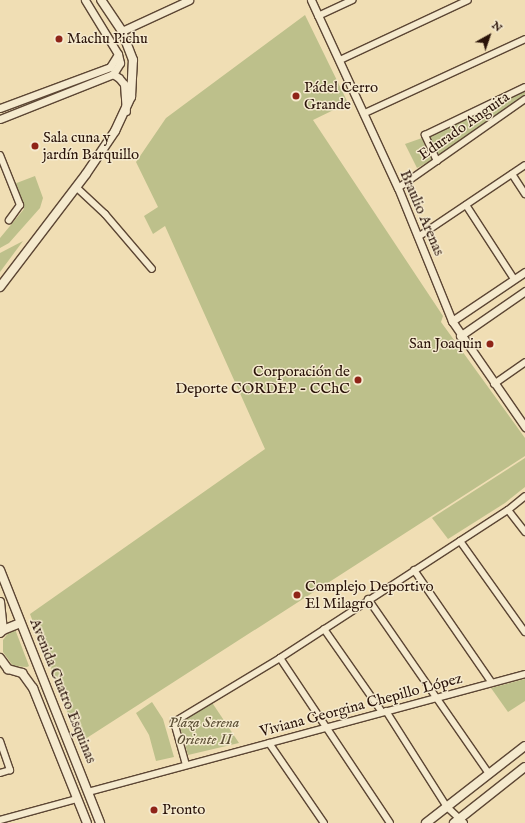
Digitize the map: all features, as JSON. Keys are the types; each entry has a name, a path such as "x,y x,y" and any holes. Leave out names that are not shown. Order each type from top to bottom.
{"main road":[{"path":"0,287 76,187 126,112 134,89 133,60 122,31 101,0"},
{"name":"Avenida Cuatro Esquinas","path":"0,570 37,668 100,823"},
{"path":"0,602 2,632 20,623"},
{"path":"0,658 8,670"},
{"path":"22,673 37,668"},
{"name":"Avenida Cuatro Esquinas","path":"8,670 22,673 34,688 87,823"},
{"path":"426,823 525,746"},
{"path":"454,823 462,820 525,767"}],"street":[{"path":"0,119 113,74 120,63 118,54 85,0"},
{"path":"122,31 189,0"},
{"name":"Braulio Arenas","path":"311,0 365,113 398,188 452,321 460,336 524,424"},
{"path":"318,16 353,0"},
{"path":"340,60 468,0"},
{"path":"365,113 525,39"},
{"path":"0,108 110,66 118,54"},
{"path":"113,74 120,78 124,84 126,112"},
{"path":"437,161 425,135 525,87"},
{"name":"Edurado Anguita","path":"398,188 525,98"},
{"path":"0,155 20,205 9,220"},
{"path":"418,237 525,165"},
{"path":"512,174 525,194"},
{"path":"76,187 105,214 152,269"},
{"path":"466,204 514,279"},
{"path":"452,321 525,272"},
{"path":"460,336 525,291"},
{"path":"494,384 525,362"},
{"path":"186,765 174,722 280,658 368,599 508,510 525,496"},
{"path":"508,510 525,532"},
{"path":"460,541 525,632"},
{"path":"414,570 492,683"},
{"path":"368,599 438,698 489,774"},
{"path":"324,629 384,711 447,807 462,820"},
{"path":"280,658 390,823"},
{"path":"0,668 8,670"},
{"name":"Viviana Georgina Chepillo López","path":"88,792 525,674"},
{"path":"0,741 10,770 0,773"},
{"path":"269,743 324,823"},
{"path":"0,820 78,798"}],"green space":[{"name":"Corporación de Deporte CORDEP - CChC","path":"305,15 348,103 313,120 443,316 441,322 525,438 525,456 79,743 30,614 265,449 165,226 153,234 144,216 158,207 136,162 166,118"},
{"path":"525,89 525,96 437,158 427,135"},
{"path":"422,138 432,160 417,168 405,144"},
{"path":"35,176 43,198 40,208 9,243 0,248 0,238 24,209 14,184"},
{"path":"23,241 0,272 0,253"},
{"path":"525,458 525,487 505,503 448,539 432,518"},
{"path":"15,629 29,666 27,667 13,666 3,652 3,640 9,632"},
{"path":"525,679 525,701 508,712 491,688"},
{"name":"Plaza Serena Oriente II","path":"211,701 239,743 188,755 180,727 182,722"},
{"path":"152,702 163,719 174,757 156,761 149,735 136,713"}],"place":[{"name":"Machu Pichu","path":"59,39"},
{"name":"Pádel Cerro Grande","path":"296,96"},
{"name":"Sala cuna y jardín Barquillo","path":"35,146"},
{"name":"San Joaquin","path":"490,344"},
{"name":"Corporación de Deporte CORDEP - CChC","path":"358,380"},
{"name":"Complejo Deportivo El Milagro","path":"297,595"},
{"name":"Pronto","path":"154,810"}]}
